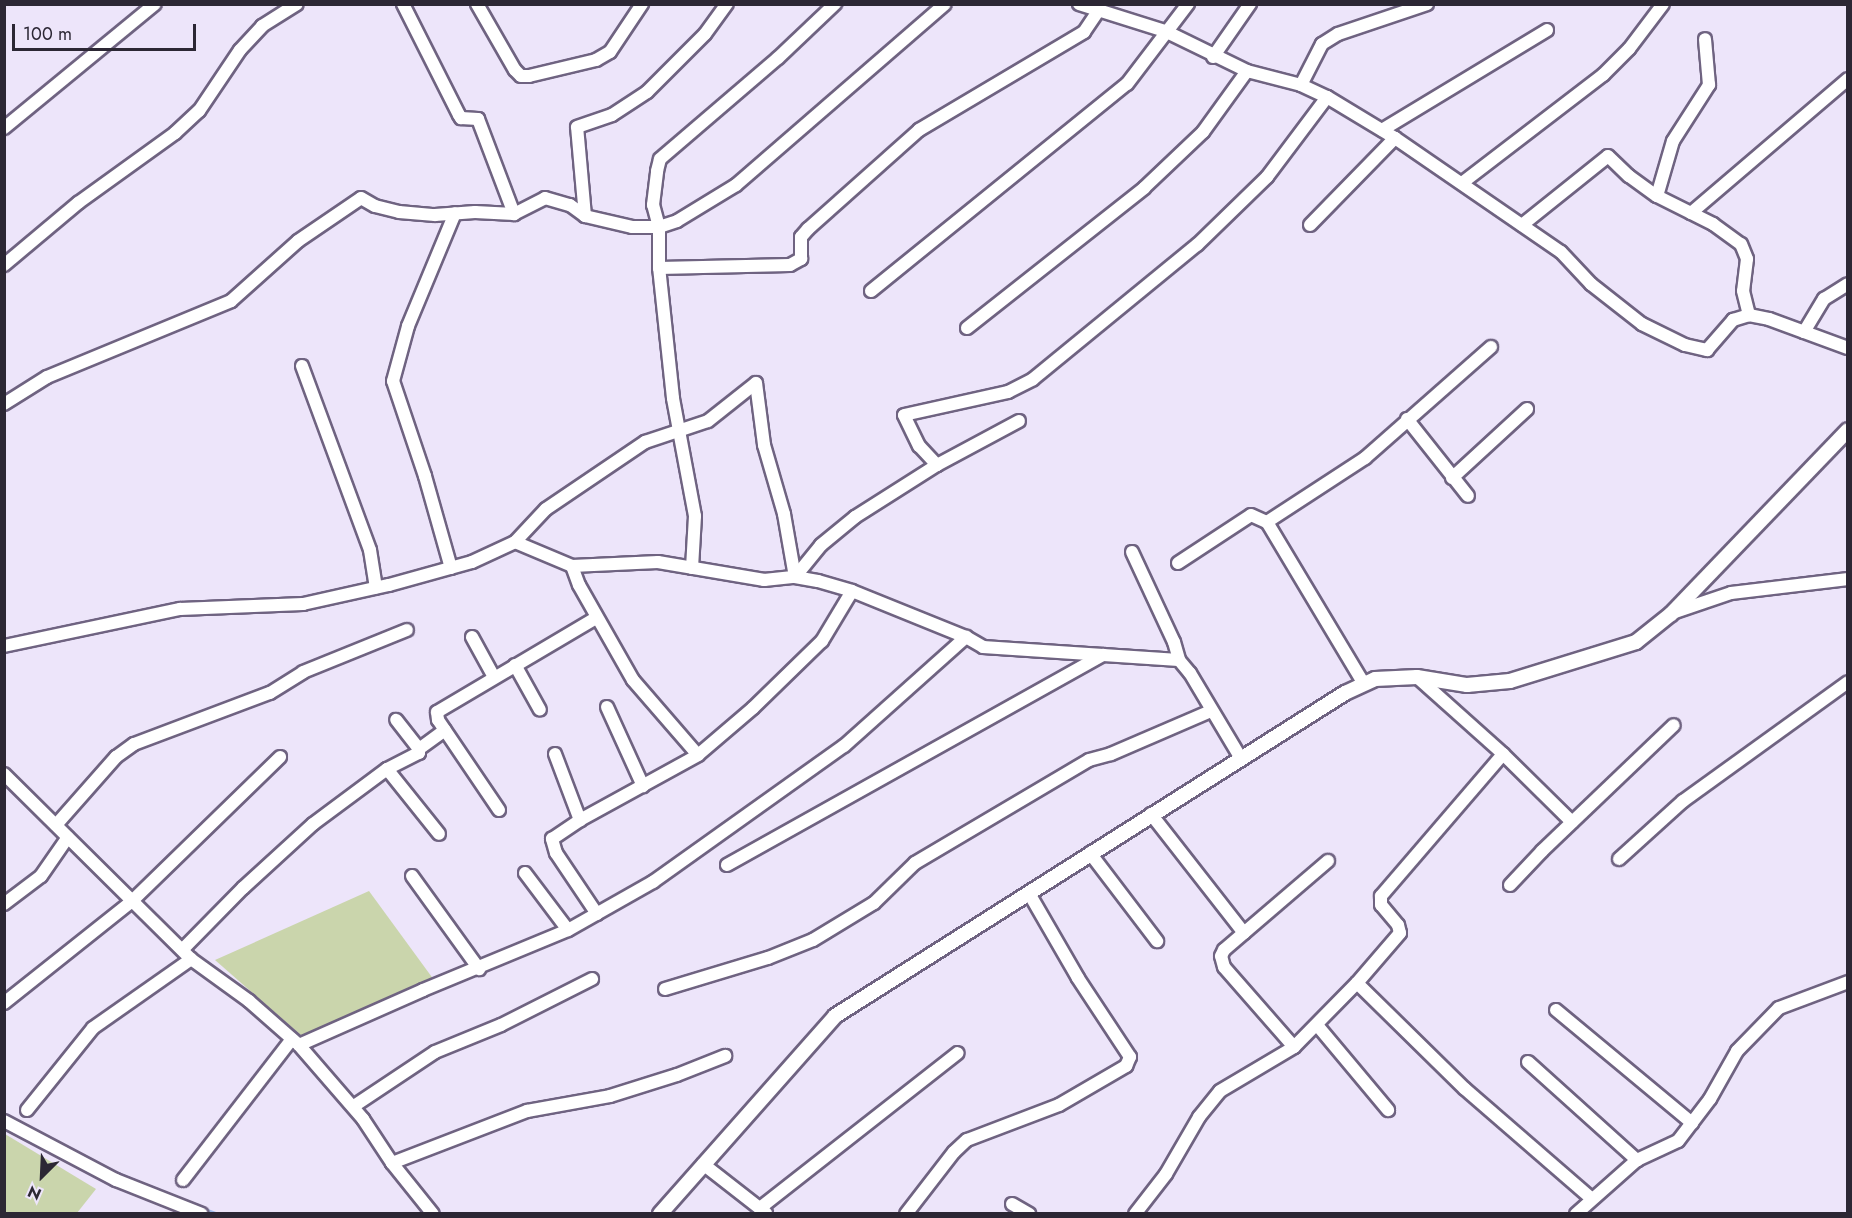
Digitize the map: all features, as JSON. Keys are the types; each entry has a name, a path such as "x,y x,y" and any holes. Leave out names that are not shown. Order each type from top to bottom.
{"street":[{"path":"4,128 155,4"},
{"path":"4,265 78,203 176,133 199,111 240,50 262,26 297,4"},
{"path":"403,4 459,115 462,118 478,119 513,214"},
{"path":"477,4 515,70 521,76 529,76 596,60 610,52 642,4"},
{"path":"585,216 577,127 612,115 647,92 705,33 727,4"},
{"path":"692,568 695,516 673,398 659,268 659,227 653,205 660,159 778,58 835,4"},
{"path":"4,404 46,377 231,302 298,241 361,198 375,206 399,212 435,215 513,214 545,198 570,205 585,216 632,227 659,227 682,218 736,185 945,4"},
{"path":"871,291 1127,84 1188,4"},
{"path":"1213,57 1250,4"},
{"path":"1301,85 1322,44 1338,34 1427,4"},
{"path":"1462,183 1557,113 1603,75 1629,49 1663,4"},
{"path":"659,268 790,265 801,259 801,237 808,229 919,130 1084,32 1088,6 1196,44 1213,57 1247,71 1301,85 1327,97 1395,138 1561,252 1591,284 1642,324 1685,345 1707,350 1733,320 1749,315 1769,319 1848,348"},
{"path":"1382,130 1547,30"},
{"path":"1657,196 1672,141 1709,85 1705,39"},
{"path":"967,327 1144,188 1203,132 1247,71"},
{"path":"1691,213 1848,79"},
{"path":"937,465 920,446 904,415 1008,392 1033,379 1197,245 1267,177 1327,97"},
{"path":"1310,225 1395,138"},
{"path":"1522,225 1608,156 1629,176 1657,196 1713,224 1741,244 1747,259 1743,291 1749,315"},
{"path":"451,568 425,476 393,381 408,326 455,213"},
{"path":"1804,332 1824,299 1848,284"},
{"path":"1267,522 1365,458 1491,347"},
{"path":"302,366 370,550 376,588"},
{"path":"4,646 180,609 303,604 376,588 472,562 515,542 546,509 645,442 708,421 756,383 764,446 784,514 795,577"},
{"path":"1452,478 1527,409"},
{"path":"1407,419 1468,496"},
{"path":"795,577 821,545 855,517 937,465 1019,421"},
{"path":"660,1214 835,1016 1240,757 1364,684 1375,679 1417,677 1467,685 1510,681 1636,642 1671,614 1848,430"},
{"path":"1178,563 1251,515 1267,522 1364,684"},
{"path":"515,542 572,566 658,562 764,580 795,577 852,591 966,637 983,647 1179,660"},
{"path":"1132,552 1174,642 1179,660 1190,673 1240,757"},
{"path":"572,566 596,618 633,680 698,755"},
{"path":"1671,614 1731,593 1848,579"},
{"path":"597,914 556,853 552,839 580,820 698,755 753,708 822,641 852,591"},
{"path":"499,810 436,717 437,712 596,618"},
{"path":"56,825 116,757 134,744 270,693 303,672 407,630"},
{"path":"472,637 494,677"},
{"path":"183,1180 296,1042 479,969 568,930 652,882 844,746 966,637"},
{"path":"727,865 1104,654"},
{"path":"515,665 540,710"},
{"path":"1417,677 1503,754 1572,822"},
{"path":"1619,859 1683,801 1848,682"},
{"path":"607,707 643,786"},
{"path":"665,989 768,958 813,940 874,903 915,863 1089,760 1211,711"},
{"path":"396,720 419,749"},
{"path":"1510,885 1674,724"},
{"path":"27,1110 93,1028 187,954 243,888 313,824 387,769 418,753 419,749 445,730"},
{"path":"555,754 580,820"},
{"path":"1135,1214 1166,1174 1199,1117 1220,1091 1294,1047 1357,982 1400,933 1398,925 1381,905 1382,896 1503,754"},
{"path":"4,1004 131,902 280,757"},
{"path":"387,769 439,834"},
{"path":"4,774 131,902 187,954 249,1001 296,1042 354,1106 392,1163 433,1214"},
{"path":"1151,814 1244,933"},
{"path":"4,904 41,876 68,837"},
{"path":"1090,853 1157,941"},
{"path":"1294,1047 1224,968 1221,956 1224,950 1328,861"},
{"path":"525,873 568,930"},
{"path":"412,876 479,969"},
{"path":"906,1214 954,1152 967,1140 1059,1105 1126,1066 1130,1057 1078,978 1029,893"},
{"path":"354,1106 435,1052 501,1026 592,979"},
{"path":"1357,982 1465,1089 1591,1198"},
{"path":"1576,1214 1591,1198 1637,1160 1678,1141 1710,1099 1737,1051 1779,1008 1848,982"},
{"path":"1556,1010 1692,1123"},
{"path":"1317,1025 1388,1110"},
{"path":"703,1164 763,1211 958,1053"},
{"path":"392,1163 527,1111 610,1096 677,1075 724,1056"},
{"path":"1528,1062 1637,1160"},
{"path":"4,1120 116,1180 202,1214"},
{"path":"1012,1204 1029,1214"}],"green space":[{"path":"369,891 434,980 304,1038 215,960"},
{"path":"5,1134 96,1189 77,1213 5,1213"}],"waterway":[{"path":"111,1171 157,1190"},
{"path":"202,1209 216,1214"}]}
